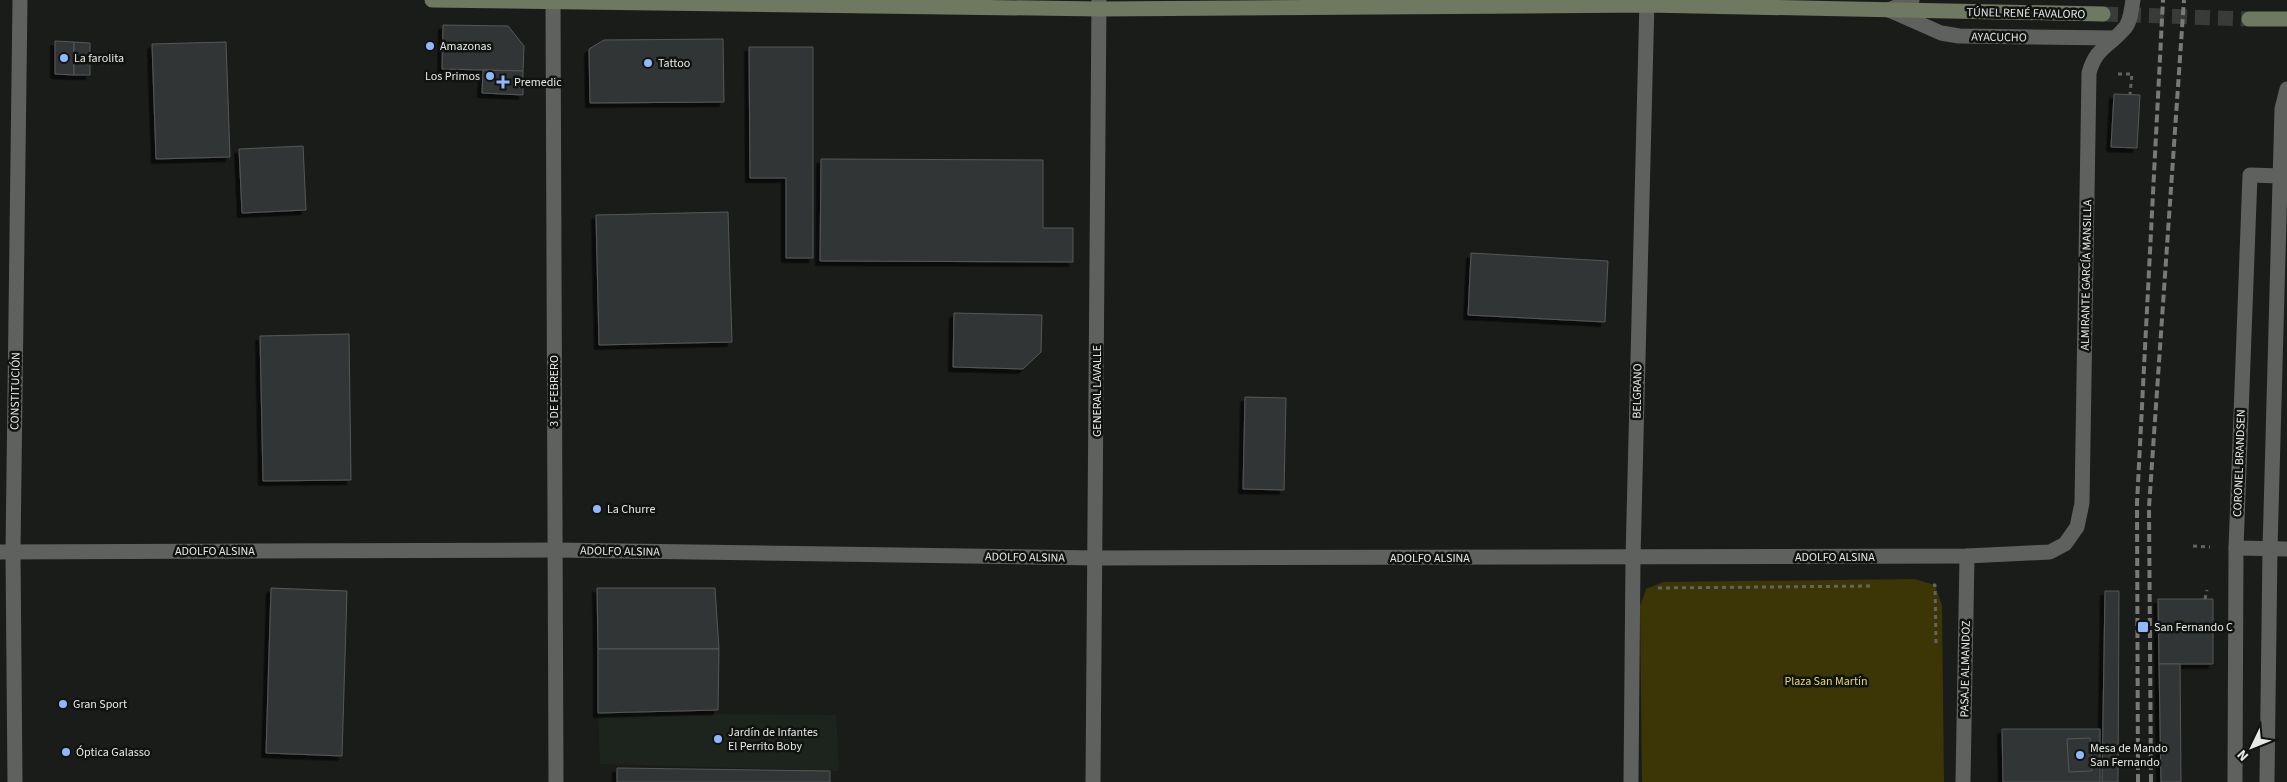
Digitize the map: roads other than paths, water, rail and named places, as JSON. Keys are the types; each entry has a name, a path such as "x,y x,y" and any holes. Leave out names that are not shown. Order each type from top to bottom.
{"street":[{"name":"CONSTITUCIÓN","path":"15,782 6,552 20,0"},
{"name":"AYACUCHO","path":"432,0 1100,5 1647,3 1889,10 1941,33 1959,36 2114,38"},
{"name":"3 DE FEBRERO","path":"553,0 556,782"},
{"name":"AYACUCHO","path":"1889,10 1912,0"},
{"name":"ALMIRANTE GARCÍA MANSILLA","path":"2050,552 2065,544 2077,527 2082,503 2089,73 2093,58 2124,30 2130,19 2133,0"},
{"name":"BELGRANO","path":"1631,782 1633,558 1647,3"},
{"name":"GENERAL LAVALLE","path":"1093,782 1100,5"},
{"name":"TÚNEL RENÉ FAVALORO","path":"1889,10 2103,14"},
{"path":"2249,18 2287,19"},
{"path":"2267,782 2270,549 2280,176 2282,109 2287,89"},
{"name":"CORONEL BRANDSEN","path":"2234,782 2236,548 2250,175 2280,176"},
{"path":"2236,548 2287,549"},
{"name":"ADOLFO ALSINA","path":"6,552 555,550 1096,558 1966,556 2050,552"},
{"name":"PASAJE ALMANDOZ","path":"1963,782 1966,556"}],"tunnel":[{"path":"2103,14 2249,19"}],"railway":[{"path":"2138,782 2137,503 2163,0"},
{"path":"2151,782 2149,507 2184,0"}],"place":[{"name":"Amazonas","path":"430,46"},
{"name":"La farolita","path":"64,58"},
{"name":"Tattoo","path":"648,63"},
{"name":"Los Primos","path":"490,76"},
{"name":"Premedic","path":"503,82"},
{"name":"La Churre","path":"597,509"},
{"name":"San Fernando C","path":"2143,627"},
{"name":"Gran Sport","path":"63,704"},
{"name":"Jardín de Infantes El Perrito Boby","path":"718,739"},
{"name":"Óptica Galasso","path":"66,752"},
{"name":"Mesa de Mando San Fernando","path":"2080,755"}],"park label":[{"name":"Plaza San Martín","path":"1826,681"}]}
